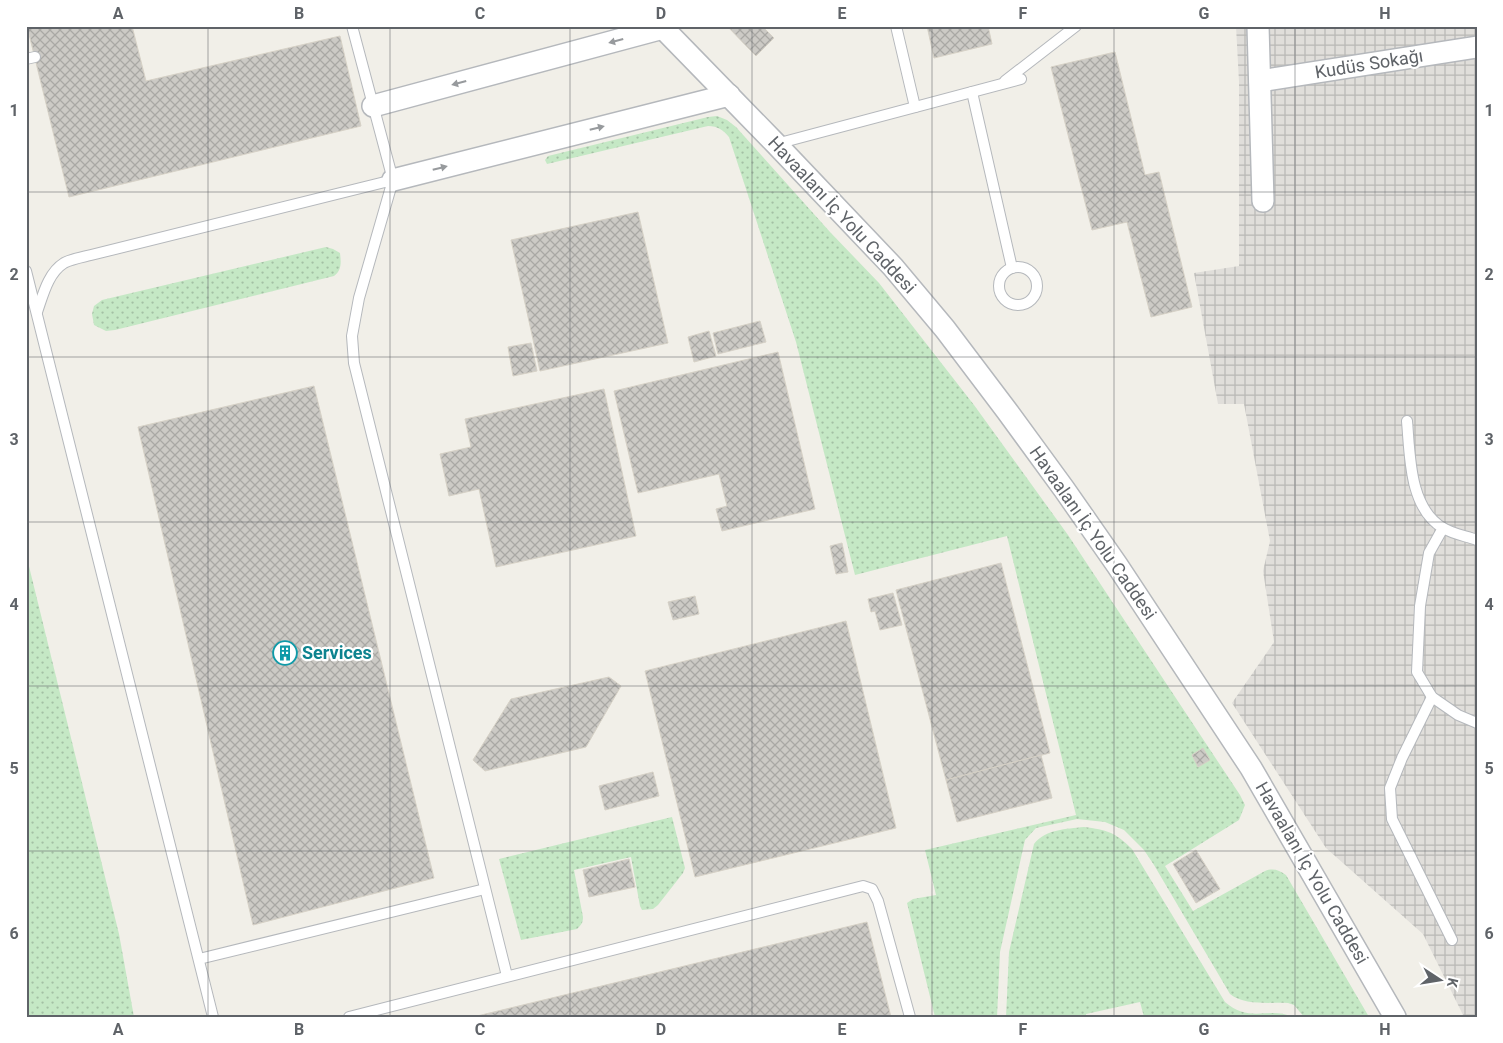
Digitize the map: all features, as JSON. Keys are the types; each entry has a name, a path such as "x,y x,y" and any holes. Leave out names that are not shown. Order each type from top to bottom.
{"street":[{"path":"1258,26 1263,201"},
{"name":"Havaalanı İç Yolu Caddesi","path":"373,106 662,27 893,267 945,329 1064,489 1117,565 1251,768 1395,1017"},
{"name":"Kudüs Sokağı","path":"1260,81 1477,47"},
{"path":"392,180 729,95"}],"lane":[{"path":"352,26 392,180 359,298 352,336 354,363 506,976"},
{"path":"896,26 915,107"},
{"path":"1000,84 1076,26"},
{"path":"776,144 1021,79"},
{"path":"972,92 1012,268"},
{"path":"37,312 45,289 54,272 64,262 392,180"},
{"path":"26,271 213,1017"},
{"path":"1406,421 1413,484 1420,500 1430,516 1443,528 1477,540"},
{"path":"1443,528 1429,553 1420,606 1417,672 1432,697 1458,715 1477,723"},
{"path":"1432,697 1402,758 1390,788 1392,819 1452,940"},
{"path":"349,1017 863,886 872,888 878,900 910,1017"},
{"path":"199,959 485,889"}],"shaded area":[{"path":"1236,26 1477,26 1477,1017 1464,1017 1423,934 1326,848 1232,703 1274,642 1263,571 1270,541 1244,404 1218,404 1194,273 1239,266 1239,82"}],"green space":[{"path":"717,116 727,120 736,127 830,232 879,283 974,405 1068,535 1240,795 1245,805 1239,820 1165,866 1193,911 1265,871 1273,870 1283,873 1286,875 1369,1017 1304,1017 1294,1005 1288,1003 1250,1002 1230,994 1144,850 1124,830 1105,822 1077,819 1036,828 1025,840 1000,952 997,1017 935,1017 907,903 913,899 936,895 925,850 1076,815 1007,536 855,575 796,342 729,137 725,132 708,126 547,164 545,160 548,156"},
{"path":"326,247 340,253 340,268 334,276 115,330 106,331 94,325 92,314 94,306 102,300"},
{"path":"26,554 119,934 134,1017 26,1017"},
{"path":"672,817 685,868 658,905 653,909 642,910 631,857 574,870 583,917 581,925 577,929 521,940 499,859"},
{"path":"1084,827 1110,833 1121,839 1132,849 1225,1002 1234,1009 1251,1014 1276,1013 1292,1017 1144,1017 1140,1002 1086,1014 1086,1017 1006,1017 1009,952 1034,844 1044,835 1063,829"}],"building":[{"path":"27,26 132,26 146,81 340,36 361,126 69,197"},
{"path":"727,26 762,26 774,38 756,56"},
{"path":"927,26 988,26 992,44 934,58"},
{"path":"1115,52 1145,175 1159,172 1192,307 1151,317 1127,222 1092,230 1051,67"},
{"path":"638,212 668,343 540,371 511,240"},
{"path":"760,321 766,342 718,354 713,333"},
{"path":"709,331 716,356 694,362 688,337"},
{"path":"531,343 537,371 513,376 508,347"},
{"path":"778,352 815,509 722,531 716,509 727,506 719,474 638,493 614,391"},
{"name":"Services","path":"314,386 434,878 253,925 138,427"},
{"path":"604,389 636,536 496,567 479,489 449,496 440,454 471,447 465,419"},
{"path":"842,543 848,572 836,574 830,546"},
{"path":"1001,563 1050,753 946,780 896,590"},
{"path":"893,593 902,625 880,630 875,611 871,612 868,599"},
{"path":"695,596 699,614 673,620 668,602"},
{"path":"846,621 896,828 695,877 645,671"},
{"path":"609,677 621,686 586,747 485,771 473,760 511,699"},
{"path":"1203,748 1210,760 1198,767 1192,755"},
{"path":"1041,755 1052,798 957,822 946,780"},
{"path":"653,772 659,796 605,810 599,786"},
{"path":"1196,850 1220,889 1196,903 1173,864"},
{"path":"629,859 635,887 589,897 583,870"},
{"path":"867,922 891,1017 473,1017"}],"place":[{"name":"Services","path":"285,653"}]}
